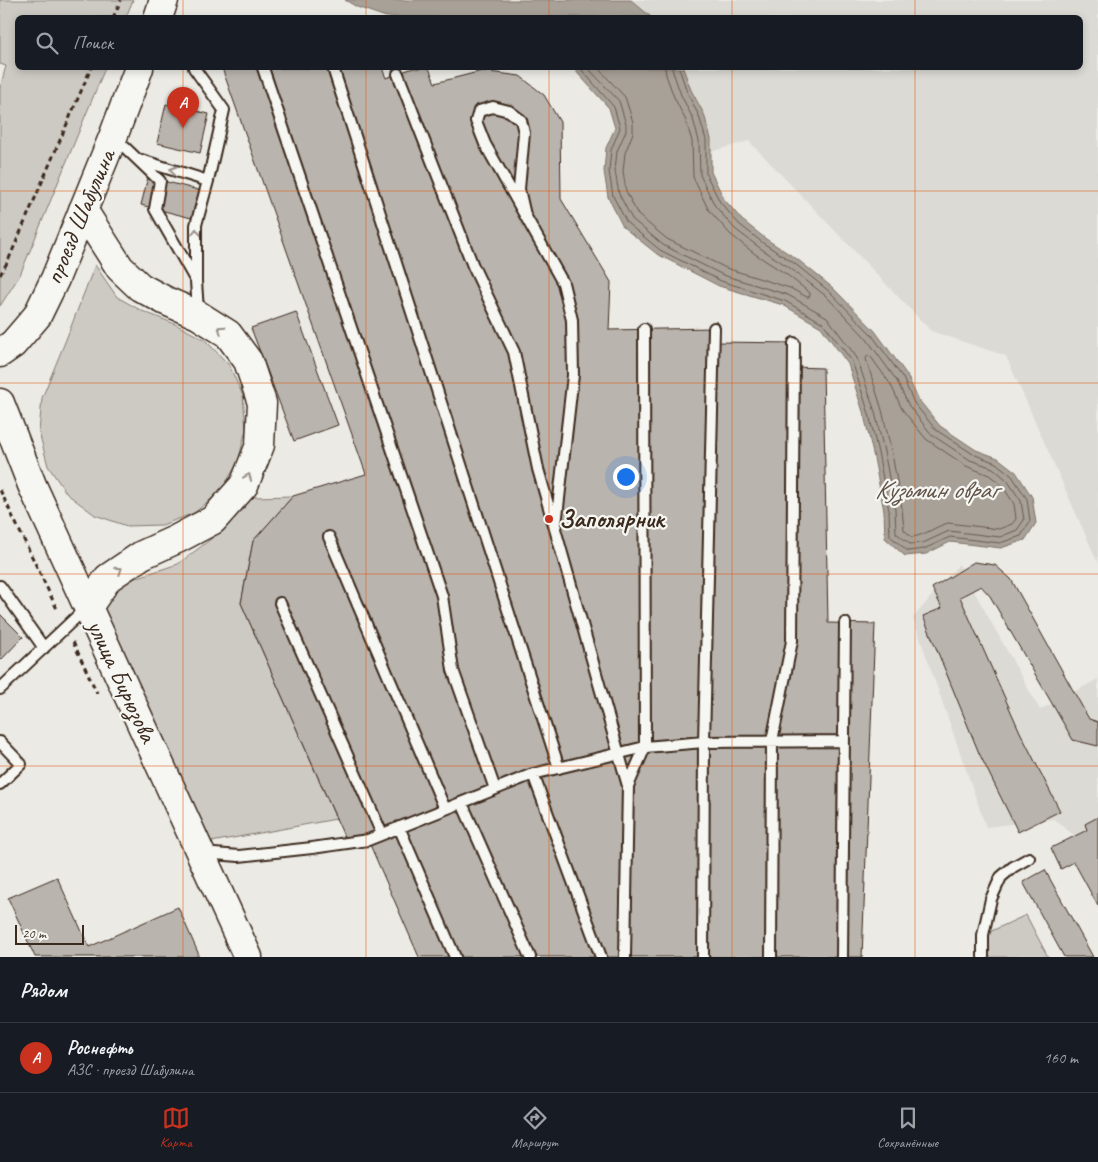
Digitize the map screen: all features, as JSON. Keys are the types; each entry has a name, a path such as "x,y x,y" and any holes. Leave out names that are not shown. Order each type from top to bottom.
{"main road":[{"name":"проезд Шабулина","path":"0,353 13,344 37,316 55,279 138,70"},
{"path":"83,210 120,268 140,288 198,315 228,334 248,361 262,403 260,445 244,485 213,520 177,539 142,554 108,578 88,607"},
{"name":"улица Бирюзова","path":"0,404 32,485 248,957"}],"lane":[{"path":"195,70 224,110 196,225 198,315"},
{"path":"264,70 442,596 453,670 495,789"},
{"path":"334,70 559,768"},
{"path":"398,74 473,266 514,352 538,470 628,786 625,957"},
{"path":"525,215 520,189 524,133 521,120 509,111 493,107 479,111 476,122 485,144 563,283 572,320 572,375 555,531"},
{"path":"113,137 160,181 155,209 196,281"},
{"path":"138,159 208,181"},
{"path":"703,957 704,742 714,328"},
{"path":"628,786 645,747 644,330"},
{"path":"771,957 772,741 792,641 794,343"},
{"path":"329,536 445,809"},
{"path":"0,586 44,648"},
{"path":"280,603 382,834"},
{"path":"0,689 88,607"},
{"path":"842,957 845,623"},
{"path":"200,853 239,856 368,840 533,774 645,747 704,742 844,741"},
{"path":"0,742 22,764 0,784"},
{"path":"533,774 601,957"},
{"path":"462,803 530,957"},
{"path":"399,827 455,957"},
{"path":"983,957 983,935 991,898 1001,877 1013,867 1029,858"}],"path":[{"path":"114,15 121,0"},
{"path":"0,275 12,252 91,70"}],"shaded area":[{"path":"0,0 133,0 127,15 15,15 15,70 104,70 20,275 0,306 0,88 6,66 0,64"},
{"path":"604,0 1098,0 1098,563 1006,356 931,331 749,141 671,163 633,70 1083,70 1083,15 610,15"},
{"path":"95,265 117,297 142,311 175,324 205,340 229,365 243,396 246,429 238,462 221,491 194,513 162,525 127,526 95,515 67,494 48,466 39,432 42,398"},
{"path":"293,496 253,541 241,603 336,819 184,847 86,635 91,610 105,593 135,578 178,564 211,539 232,515 240,501 255,497"},
{"path":"959,564 1040,710 1098,679 1098,855 1054,819 986,827 913,618"},
{"path":"1026,915 1048,957 983,957 983,935"}],"water":[{"path":"345,0 631,0 649,15 380,15 357,7"},
{"name":"Кузьмин овраг","path":"575,70 684,70 691,90 704,114 711,139 711,172 724,199 742,220 766,239 797,259 833,288 875,331 907,375 918,399 940,426 976,450 998,458 1016,472 1032,497 1036,523 1025,540 1001,548 950,542 926,554 905,556 885,538 884,511 874,458 864,415 848,364 821,327 783,305 719,286 657,254 623,227 608,197 604,171 606,148 615,128 609,108"}],"building":[{"name":"Заполярник","path":"223,70 383,70 386,78 408,70 430,70 435,83 482,71 520,76 544,95 560,122 561,199 611,282 609,330 714,328 714,342 794,343 794,367 823,368 828,623 875,624 862,957 419,957 368,840 347,843 241,603 253,541 293,496 366,474"},
{"path":"166,104 209,114 200,153 157,143"},
{"path":"148,177 202,191 195,219 141,205"},
{"path":"296,312 338,425 294,441 251,328"},
{"path":"974,562 995,565 1011,579 1089,719 1098,722 1098,746 1073,740 990,596 981,586 960,597 1020,732 1060,811 1018,832 979,753 923,616 942,608 932,588"},
{"path":"0,614 23,637 0,661"},
{"path":"1098,817 1098,906 1074,862 1061,869 1051,848 1087,830 1085,824"},
{"path":"1045,870 1093,957 1064,957 1023,882"},
{"path":"57,877 89,947 178,907 199,955 194,957 35,957 8,898"}],"place":[{"name":"Роснефть","path":"183,128"},
{"name":"Заполярник","path":"549,519"}]}
